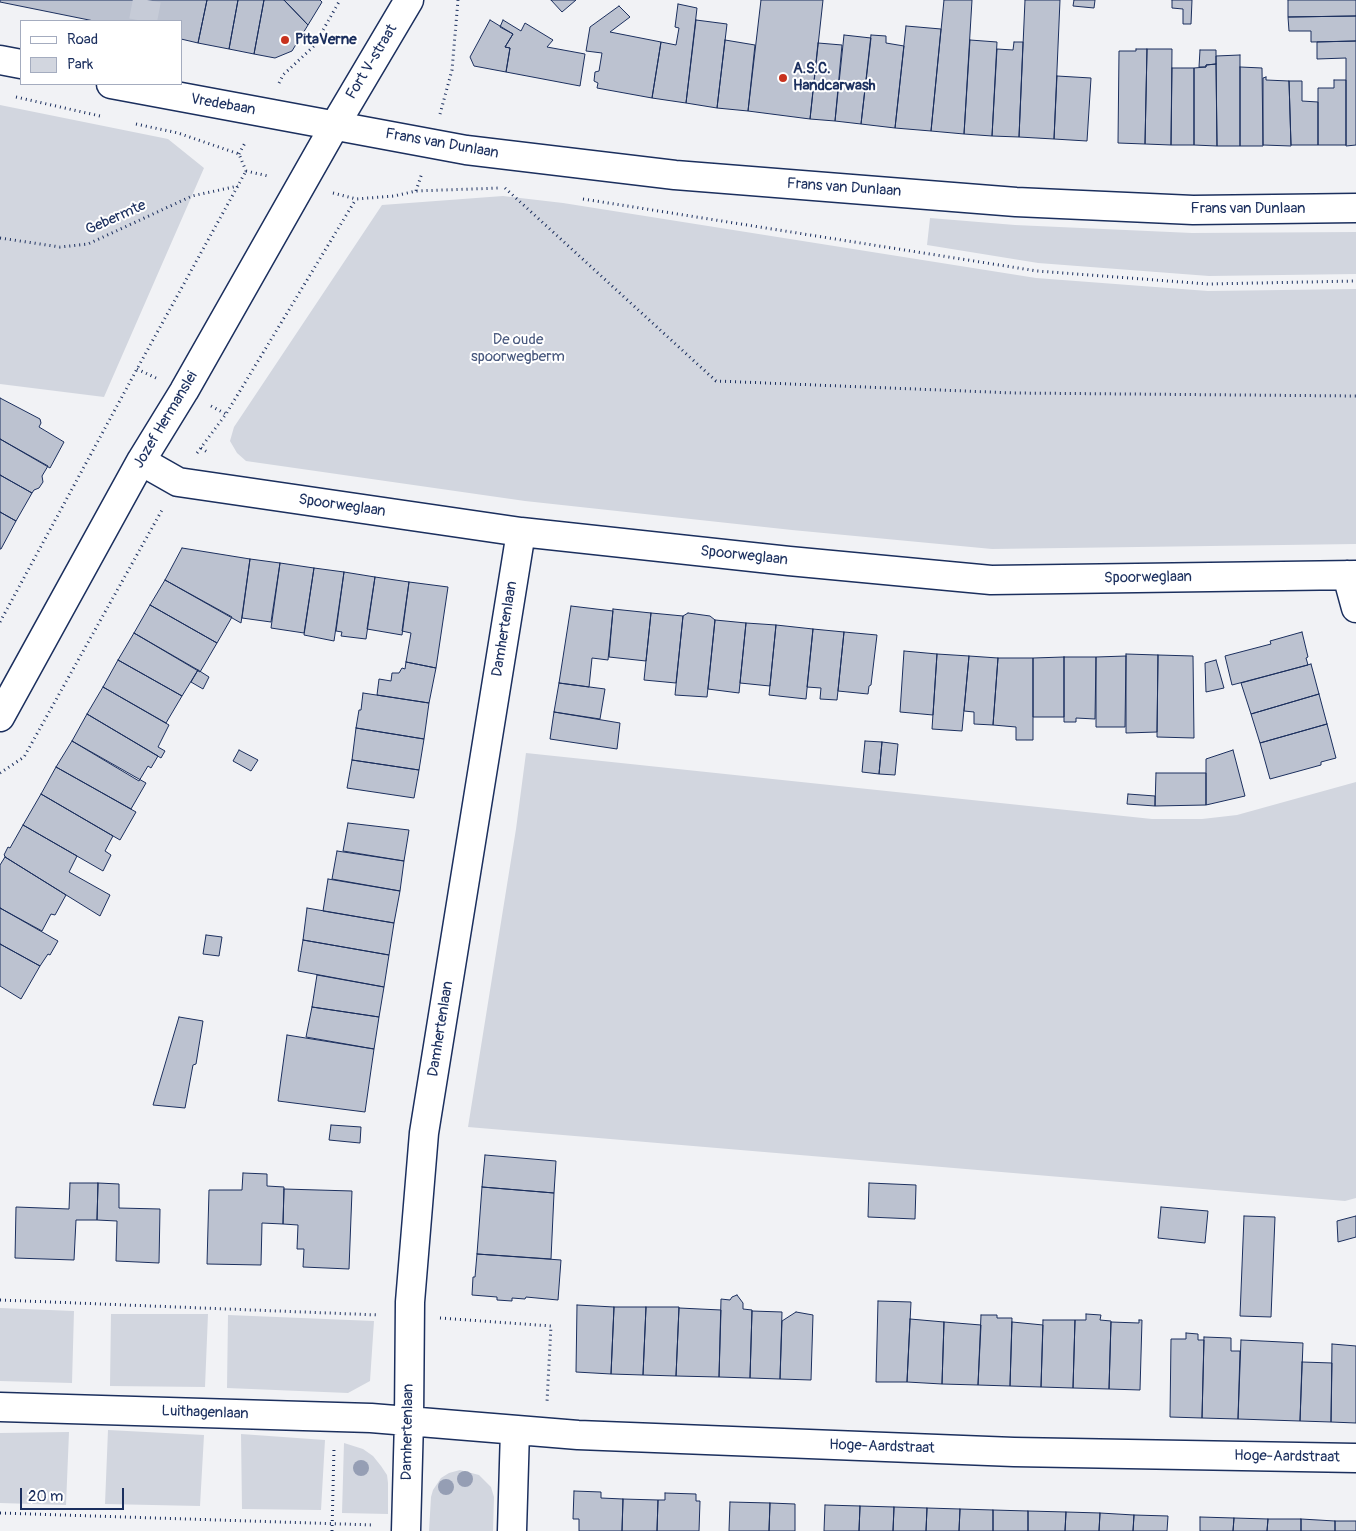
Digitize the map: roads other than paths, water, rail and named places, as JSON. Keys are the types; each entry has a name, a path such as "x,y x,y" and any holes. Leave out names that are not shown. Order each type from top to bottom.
{"street":[{"name":"Fort V-straat","path":"336,125 409,0"},
{"path":"0,60 20,64"},
{"name":"Vredebaan","path":"124,85 336,125"},
{"name":"Frans van Dunlaan","path":"336,125 466,150 675,175 1016,202 1193,210 1356,208"},
{"name":"Jozef Hermanslei","path":"0,717 141,461 184,391 336,125"},
{"name":"Spoorweglaan","path":"141,461 178,482 521,532 789,561 991,580 1351,575"},
{"name":"Damhertenlaan","path":"406,1529 410,1316 424,1133 521,532"},
{"path":"1351,575 1356,608"},
{"name":"Luithagenlaan","path":"0,1407 409,1420"},
{"name":"Hoge-Aardstraat","path":"409,1420 546,1432 1014,1452 1356,1458"},
{"path":"512,1531 515,1430"}],"tunnel":[{"path":"143,20 147,0"}],"place":[{"name":"PitaVerne","path":"285,40"},
{"name":"A.S.C. Handcarwash","path":"783,78"}],"park label":[{"name":"De oude spoorwegberm","path":"518,348"}]}
